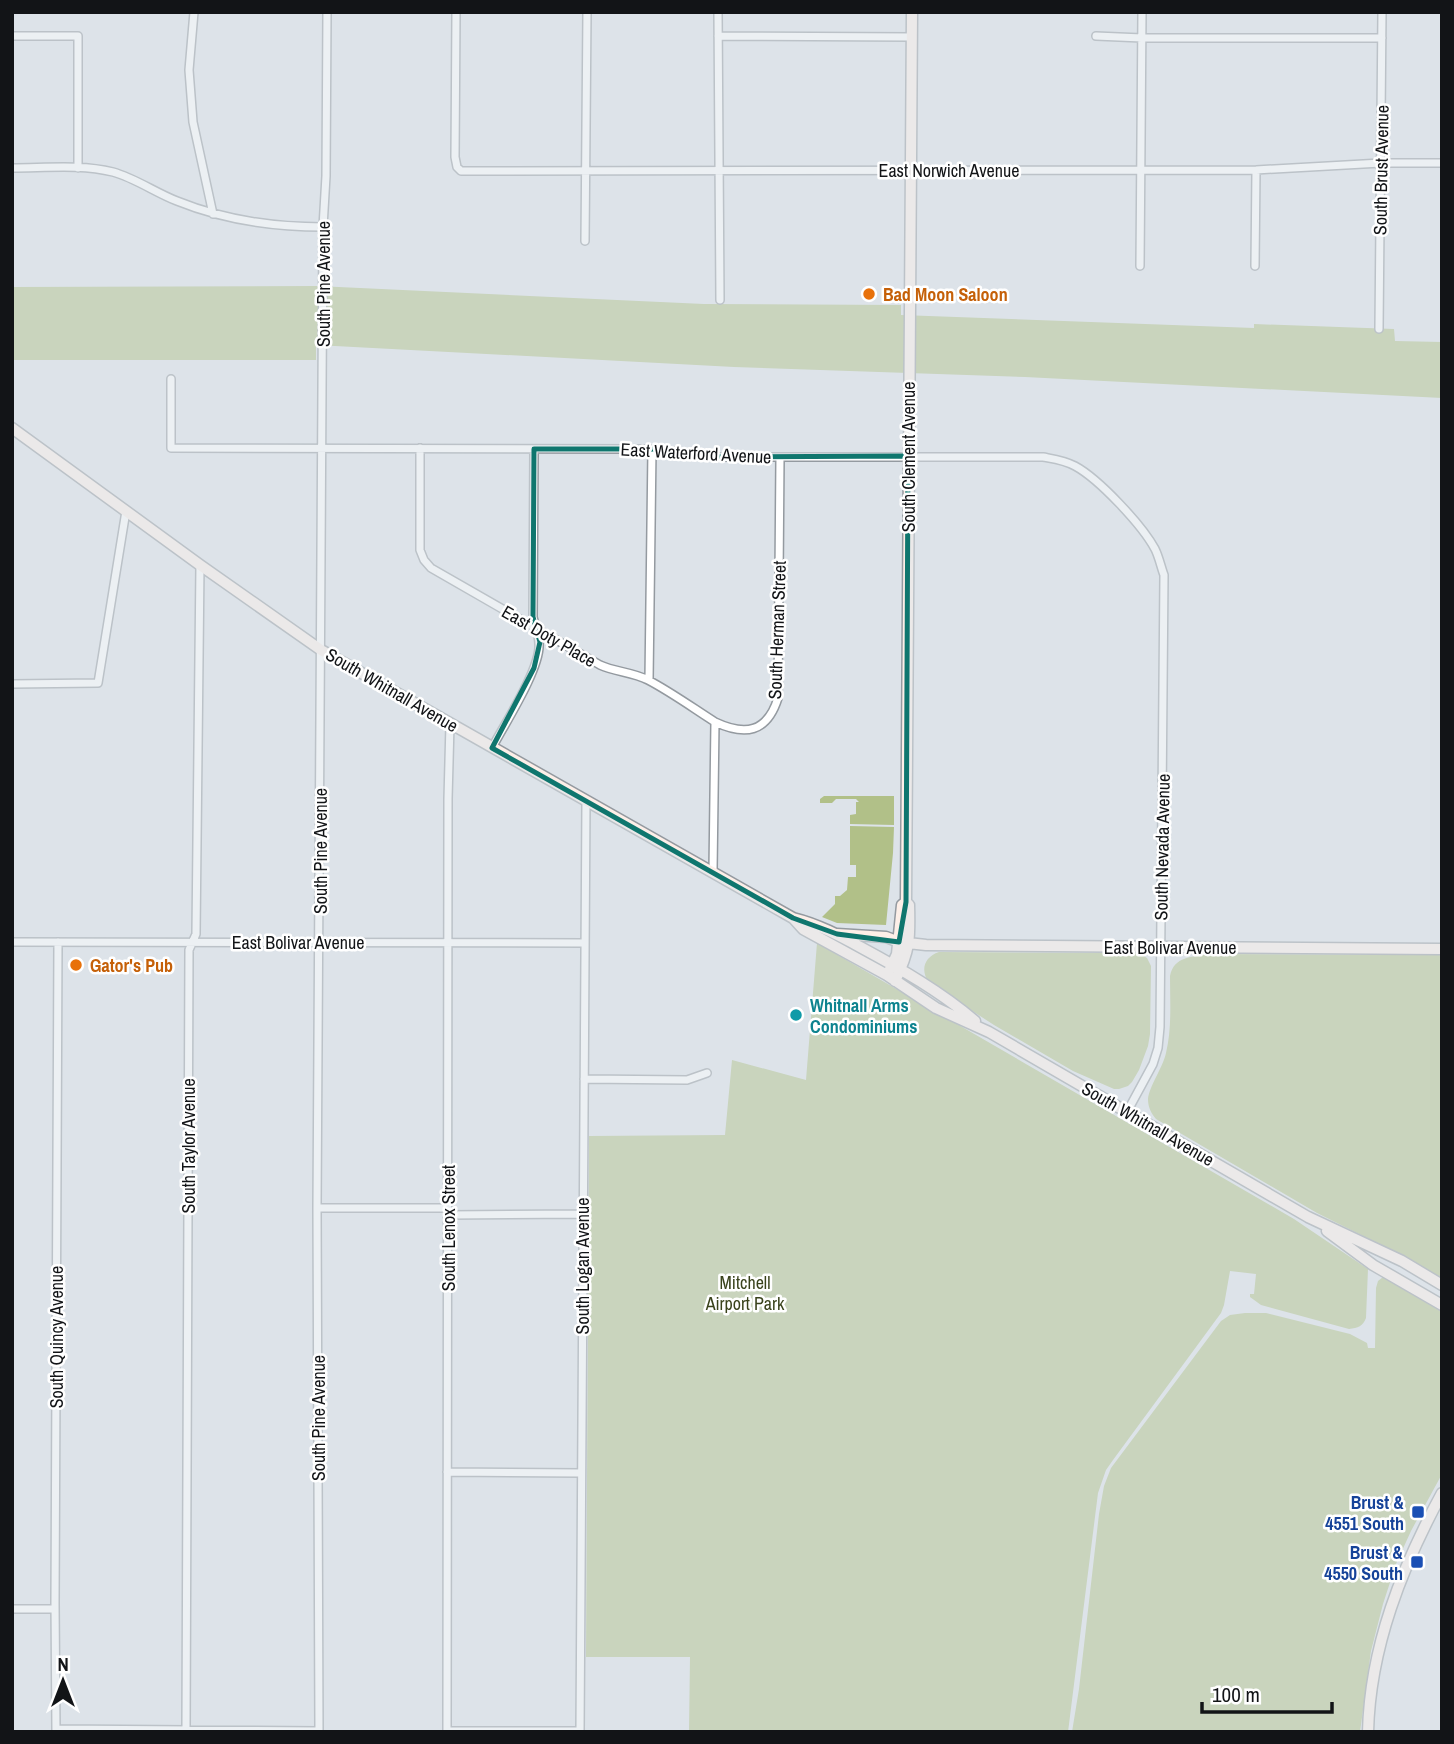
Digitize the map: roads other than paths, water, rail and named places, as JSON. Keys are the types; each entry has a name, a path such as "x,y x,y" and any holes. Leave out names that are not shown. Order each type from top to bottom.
{"street":[{"path":"194,12 189,70 193,122 213,214"},
{"name":"South Pine Avenue","path":"319,1731 317,1208 323,227 327,12"},
{"name":"East Norwich Avenue","path":"456,12 455,157 461,171 1256,170 1381,163 1442,163"},
{"path":"585,241 587,12"},
{"path":"718,12 720,300"},
{"name":"South Clement Avenue","path":"891,978 897,967 897,954 904,943 902,905 906,902 912,12"},
{"path":"1140,266 1142,12"},
{"name":"South Brust Avenue","path":"1379,329 1382,12"},
{"path":"12,36 78,36 78,168"},
{"path":"718,36 912,37"},
{"path":"1096,36 1382,38"},
{"path":"12,167 96,168 117,173 177,201 213,214 290,227 323,227"},
{"path":"1255,266 1256,170"},
{"name":"East Waterford Avenue","path":"171,379 171,448 652,449 706,456 1042,457 1062,460 1076,466 1100,485 1142,528 1157,551 1164,575"},
{"name":"South Whitnall Avenue","path":"12,428 321,650 793,918 837,934 897,967 955,1005 989,1032"},
{"name":"East Doty Place","path":"420,448 421,550 424,560 431,568 600,665 649,680 715,722"},
{"path":"492,748 534,668 540,644 533,617 534,449"},
{"path":"649,680 652,449"},
{"name":"South Herman Street","path":"715,722 739,730 757,727 771,716 778,698 780,457"},
{"path":"12,684 98,683 126,511"},
{"name":"South Taylor Avenue","path":"186,1730 189,950 196,934 200,565"},
{"name":"South Nevada Avenue","path":"1127,1112 1153,1065 1160,1027 1164,575"},
{"path":"713,871 715,722"},
{"name":"South Lenox Street","path":"447,1731 450,723"},
{"name":"South Logan Avenue","path":"580,1731 586,801"},
{"name":"South Whitnall Avenue","path":"793,918 803,929 891,978 936,1007 989,1032 1308,1217 1402,1261 1442,1284"},
{"name":"East Bolivar Avenue","path":"837,934 886,937 904,943 933,945 1442,949"},
{"name":"East Bolivar Avenue","path":"12,942 584,943"},
{"name":"South Quincy Avenue","path":"56,1731 58,942"},
{"path":"584,1079 687,1080 707,1073"},
{"path":"317,1208 582,1214"},
{"name":"South Whitnall Avenue","path":"1308,1217 1373,1265 1442,1305"},
{"path":"447,1472 581,1473"},
{"path":"1368,1732 1374,1676 1387,1620 1415,1545 1442,1493"},
{"path":"12,1609 55,1609"},
{"path":"56,1731 319,1731"},
{"path":"447,1731 580,1731"}],"place":[{"name":"Bad Moon Saloon","path":"869,294"},
{"name":"Gator's Pub","path":"76,965"},
{"name":"Whitnall Arms Condominiums","path":"796,1015"},
{"name":"Brust & 4551 South","path":"1418,1512"},
{"name":"Brust & 4550 South","path":"1417,1562"}],"park label":[{"name":"Mitchell Airport Park","path":"745,1292"}]}
